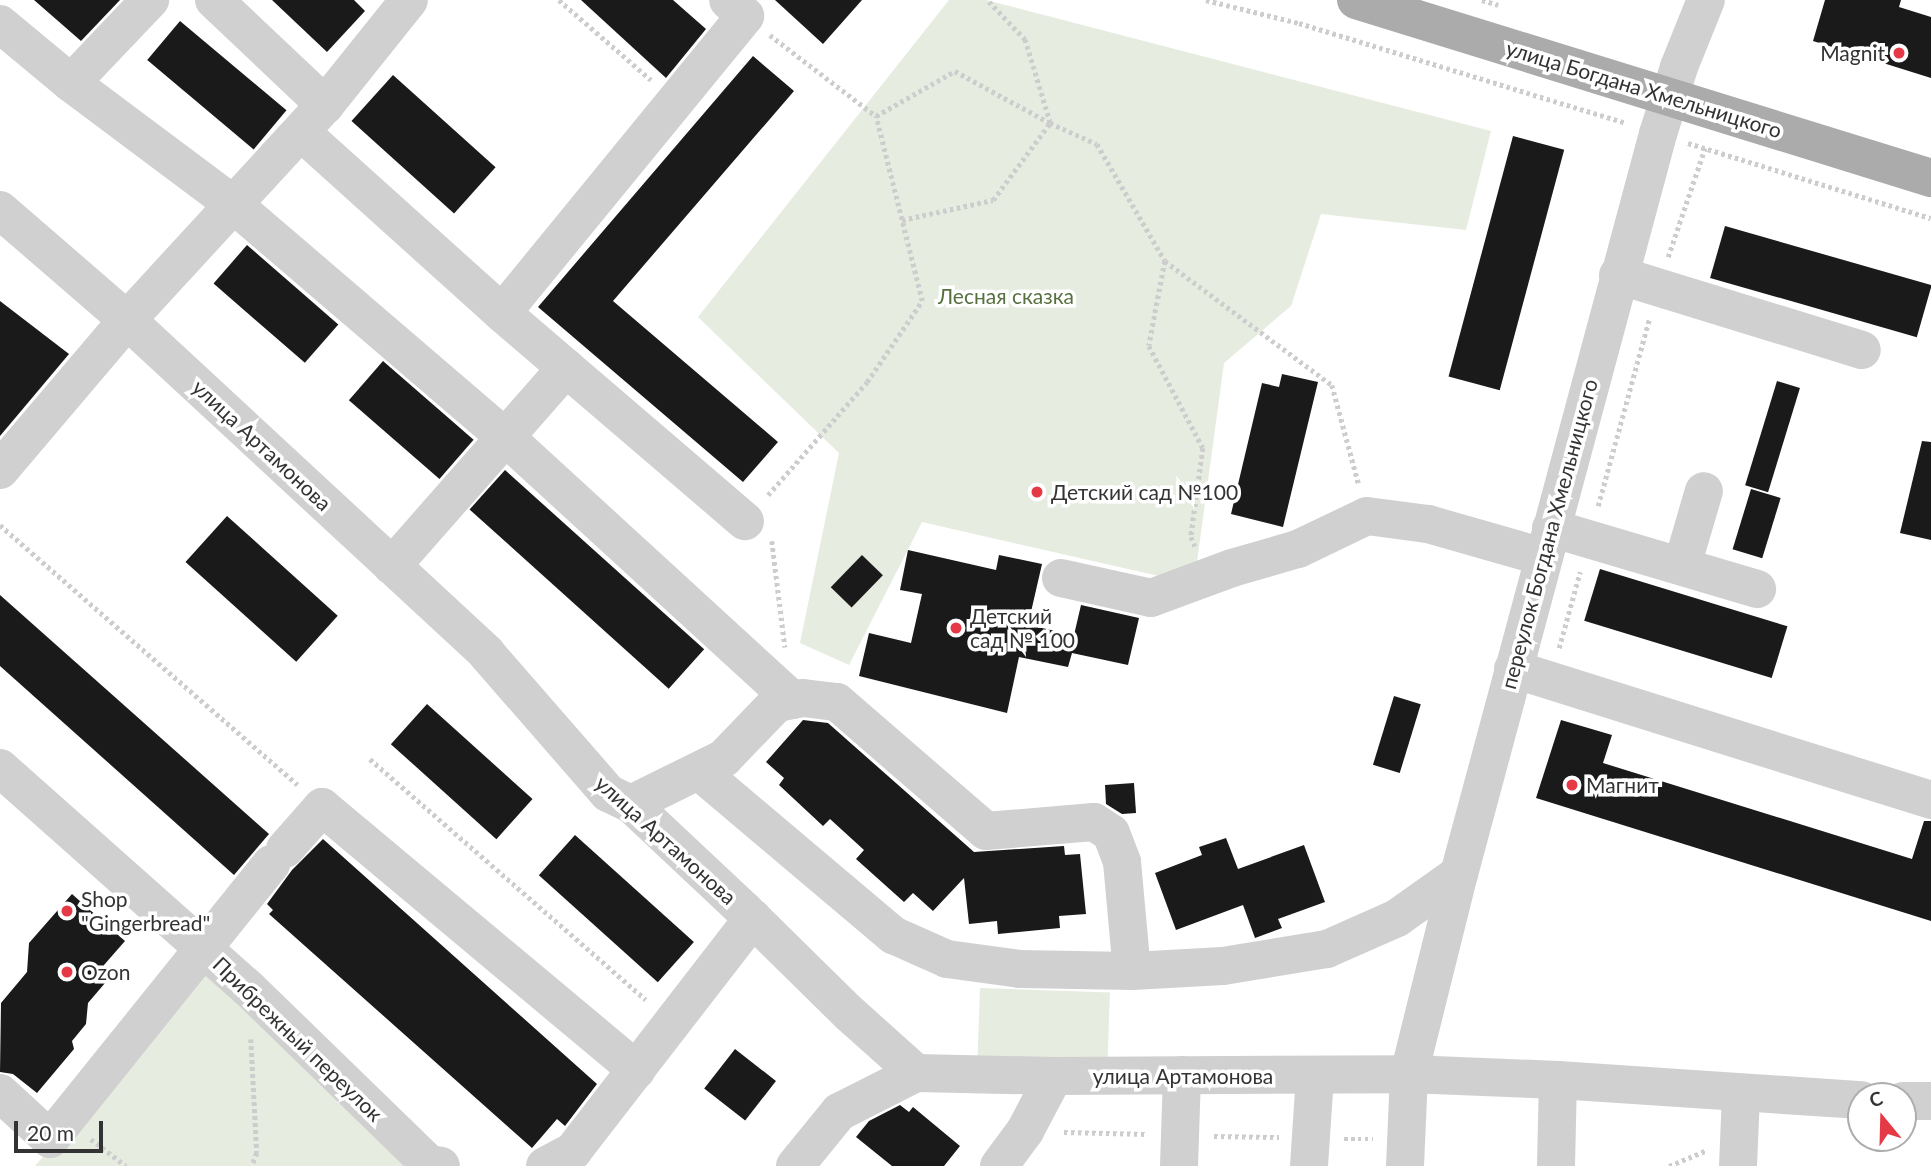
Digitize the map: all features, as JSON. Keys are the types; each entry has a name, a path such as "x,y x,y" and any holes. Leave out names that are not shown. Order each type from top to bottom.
{"main road":[{"name":"улица Богдана Хмельницкого","path":"1356,0 1931,178"}],"street":[{"path":"71,83 150,0"},
{"path":"214,0 313,118 502,313 758,527"},
{"path":"0,470 127,320 313,118 409,0"},
{"name":"переулок Богдана Хмельницкого","path":"1409,1074 1459,874 1618,275 1670,97 1706,0"},
{"path":"502,313 676,102 737,8"},
{"path":"0,24 71,83 233,204 505,437 792,701"},
{"name":"улица Артамонова","path":"0,210 127,320 486,653 608,793 631,804 753,918 850,1014 916,1073 1054,1076 1409,1074 1558,1080 1847,1099"},
{"path":"1618,275 1862,350"},
{"path":"392,566 566,368"},
{"path":"1682,566 1704,491"},
{"path":"1061,578 1151,598 1208,576 1298,549 1367,516 1547,543 1589,539 1757,589"},
{"path":"1513,669 1931,800"},
{"path":"631,804 724,758 777,703 803,698 836,702 986,831 1094,822 1111,833 1122,862 1132,971"},
{"name":"Прибрежный переулок","path":"0,768 249,989 433,1165"},
{"path":"700,772 893,935 947,959 1020,969 1132,971 1223,965 1327,949 1397,918 1459,874"},
{"path":"0,1093 51,1139 202,947 322,807 636,1070"},
{"path":"545,1166 573,1151 753,918"},
{"path":"795,1166 839,1112 916,1073"},
{"path":"1405,1166 1409,1074"},
{"path":"1179,1166 1182,1075"},
{"path":"1309,1166 1315,1075"},
{"path":"999,1166 1025,1131 1054,1076"},
{"path":"1556,1166 1558,1080"},
{"path":"1738,1166 1741,1094"}],"path":[{"path":"559,0 676,102"},
{"path":"987,0 1026,40 1050,123"},
{"path":"1206,0 1299,23 1605,116"},
{"path":"737,8 876,116 922,302 867,382 758,527 792,701"},
{"path":"876,116 955,71 1050,123 1097,144 1165,261 1332,385 1367,516"},
{"path":"902,220 993,200 1050,123"},
{"path":"1550,680 1657,287 1705,149 1931,218"},
{"path":"1165,261 1149,346 1202,448 1191,537 1208,576"},
{"path":"0,525 322,807"},
{"path":"370,759 672,1023"},
{"path":"249,989 257,1153 252,1166"}],"green space":[{"name":"Лесная сказка","path":"949,0 986,0 1491,131 1466,230 1321,214 1291,306 1224,363 1194,584 922,522 849,665 800,643 839,453 698,317"},
{"path":"205,963 450,1166 35,1166"},
{"path":"980,988 1110,993 1108,1060 978,1056"}],"building":[{"path":"34,0 120,0 81,41"},
{"path":"272,0 354,0 365,11 327,52"},
{"path":"581,0 673,0 706,29 666,78"},
{"path":"775,0 862,0 823,44"},
{"path":"1825,0 1901,0 1899,7 1931,17 1931,78 1813,41"},
{"path":"180,21 286,110 254,149 147,60"},
{"path":"753,56 794,91 613,301 778,442 743,482 538,307"},
{"path":"393,75 496,167 454,213 352,121"},
{"path":"1513,136 1564,150 1500,390 1449,377"},
{"path":"1725,226 1931,285 1917,337 1710,278"},
{"path":"247,245 338,324 305,363 214,283"},
{"path":"0,301 69,354 0,436"},
{"path":"383,361 474,440 439,479 349,400"},
{"path":"1282,374 1318,382 1283,527 1231,514 1262,383 1279,387"},
{"path":"1777,381 1800,388 1768,492 1745,485"},
{"path":"1922,441 1931,442 1931,540 1900,533"},
{"path":"505,470 704,649 669,689 470,509"},
{"path":"1751,489 1781,498 1762,558 1733,549"},
{"path":"227,516 338,616 296,662 186,562"},
{"name":"Детский сад № 100","path":"908,550 996,570 999,555 1042,564 1028,625 1074,635 1081,605 1139,618 1128,665 1072,653 1068,667 1019,657 1007,713 859,676 869,633 911,643 922,594 900,590"},
{"path":"862,555 883,575 852,608 831,587"},
{"path":"1600,569 1787,626 1772,678 1584,621"},
{"path":"0,595 269,834 234,875 0,666"},
{"path":"1394,696 1421,704 1400,773 1373,765"},
{"path":"427,704 533,799 496,839 391,744"},
{"path":"803,720 828,723 974,852 1064,846 1065,855 1080,854 1086,914 1059,916 1060,928 998,934 997,921 969,924 964,878 933,911 913,893 904,902 856,859 864,850 830,819 823,826 779,785 784,778 766,762"},
{"path":"1561,720 1612,735 1603,763 1912,859 1924,821 1931,821 1931,921 1536,798"},
{"path":"1134,783 1136,813 1122,814 1106,804 1105,785"},
{"path":"575,835 694,942 658,982 539,875"},
{"path":"1226,838 1238,869 1304,845 1325,902 1278,919 1282,928 1255,938 1243,905 1176,930 1155,873 1202,855 1199,847"},
{"path":"323,839 597,1084 565,1126 557,1119 532,1148 269,914 273,910 267,904 292,870"},
{"path":"72,894 125,941 104,965 105,983 88,1003 86,1024 72,1041 74,1049 37,1093 13,1074 0,1072 1,1003 27,972 29,943"},
{"path":"735,1049 776,1081 745,1120 704,1088"},
{"path":"900,1105 909,1112 913,1107 960,1146 944,1166 892,1166 856,1137 869,1121"}],"place":[{"name":"Magnit","path":"1899,53"},
{"name":"Детский сад №100","path":"1037,492"},
{"name":"Детский сад № 100","path":"956,628"},
{"name":"Магнит","path":"1572,785"},
{"name":"Shop \"Gingerbread\"","path":"67,911"},
{"name":"Ozon","path":"67,972"}]}
